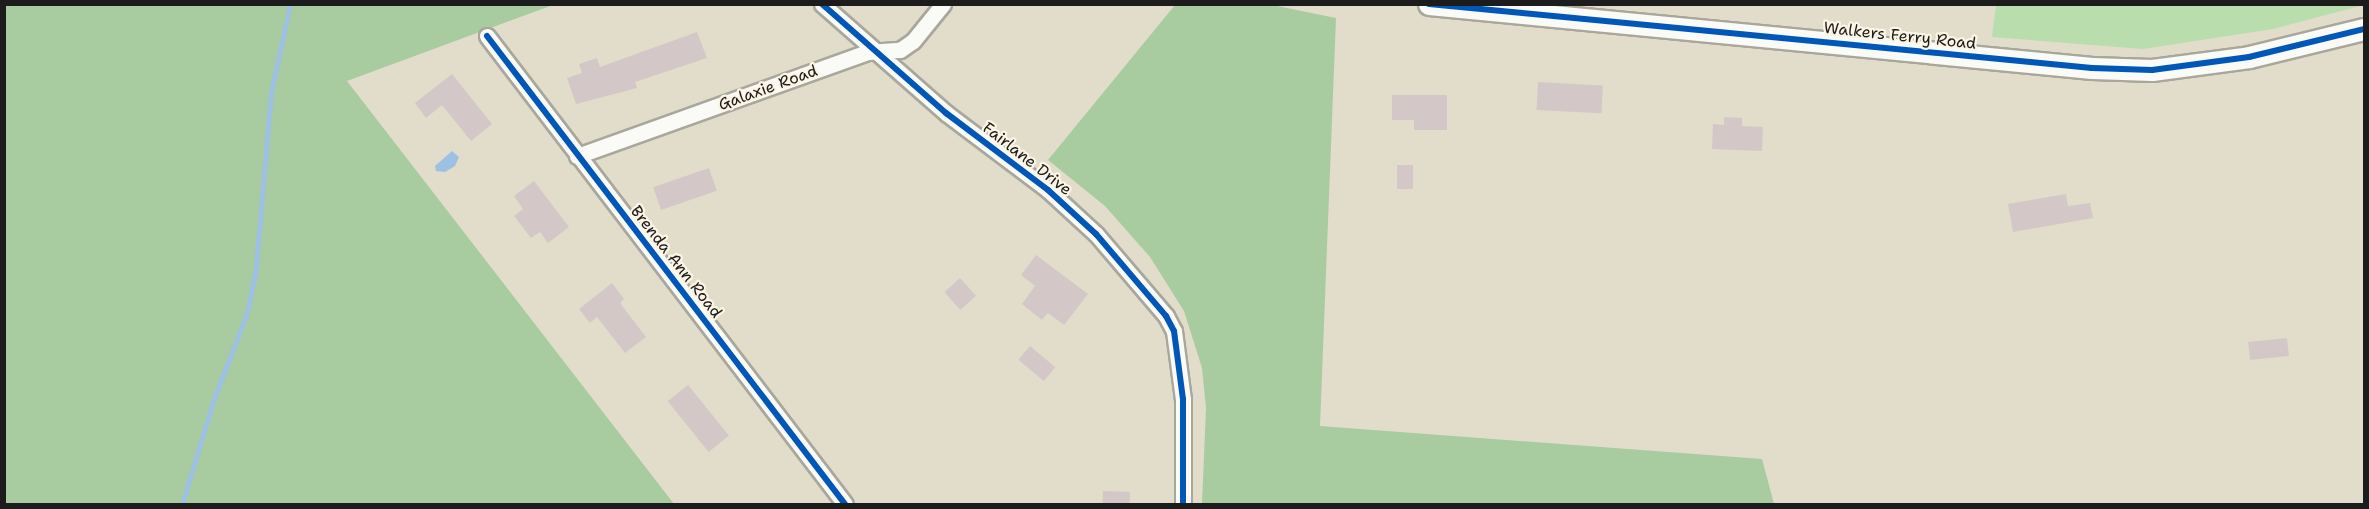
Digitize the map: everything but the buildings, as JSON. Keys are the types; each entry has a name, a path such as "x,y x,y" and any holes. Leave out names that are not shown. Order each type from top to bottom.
{"street":[{"name":"Fairlane Drive","path":"822,4 946,113 1048,190 1096,234 1166,316 1174,331 1184,399 1183,504"},
{"name":"Galaxie Road","path":"577,156 800,75 878,51 906,47 943,4"},
{"name":"Walkers Ferry Road","path":"1429,4 2092,68 2152,70 2248,57 2364,28"},
{"name":"Brenda Ann Road","path":"487,36 846,504"}],"green space":[{"path":"2364,4 2273,29 2143,49 1992,37 1996,5"},
{"path":"4,5 553,5 347,81 674,504 5,504"},
{"path":"1175,5 1272,5 1336,18 1320,426 1762,459 1774,504 1202,504 1206,408 1202,368 1184,311 1150,257 1105,206 1048,160"}],"water":[{"path":"452,151 459,157 455,166 445,172 436,171 435,166"}],"waterway":[{"path":"182,504 213,401 247,313 256,267 271,92 290,4"}],"cycle path":[{"path":"822,4 946,113 1048,190 1096,234 1166,316 1174,331 1183,399 1183,504"},
{"path":"1429,4 2092,68 2152,70 2249,57 2364,29"},
{"path":"487,36 845,504"}]}
